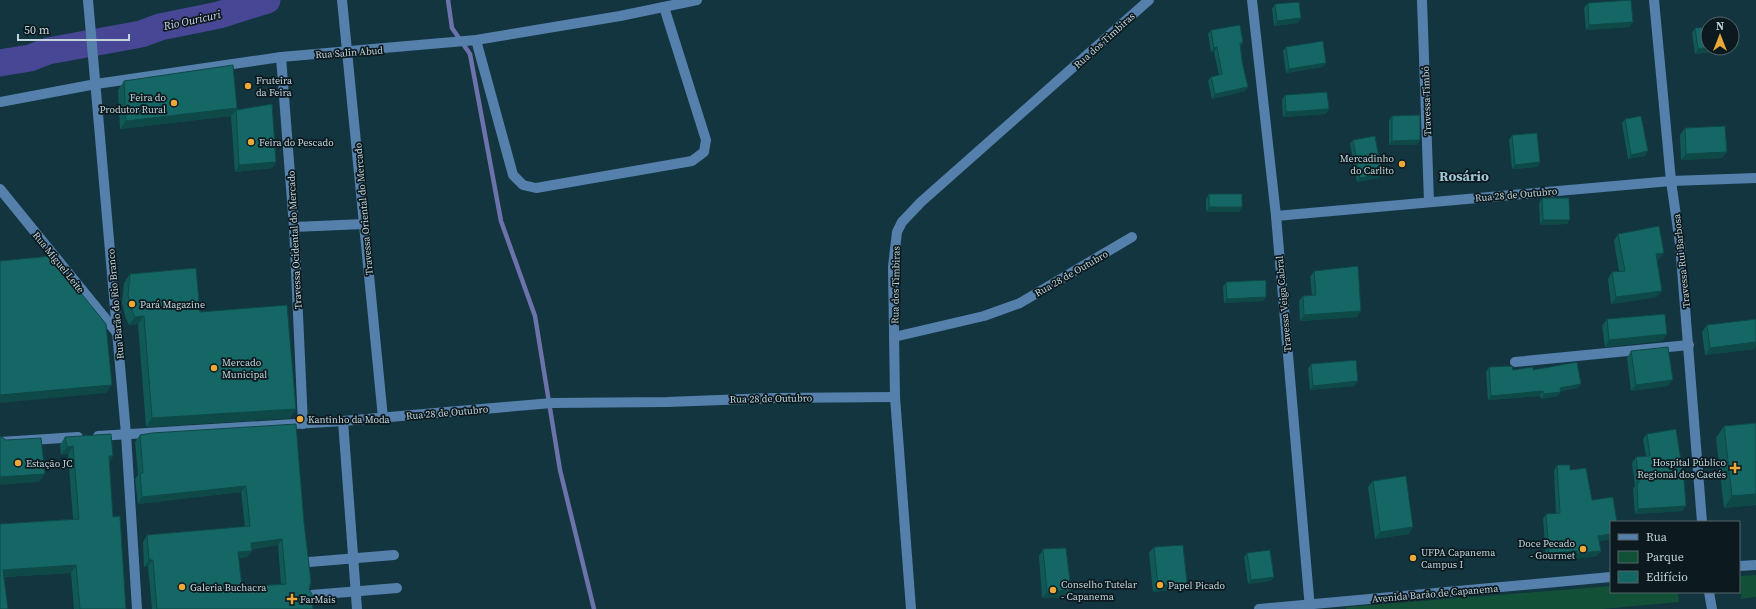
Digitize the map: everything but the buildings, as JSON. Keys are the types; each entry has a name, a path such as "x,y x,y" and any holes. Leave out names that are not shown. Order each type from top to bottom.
{"street":[{"name":"Rua Barão do Rio Branco","path":"88,0 118,334 137,609"},
{"name":"Rua Salin Abud","path":"0,102 96,84 281,56 348,52 476,40 697,0"},
{"name":"Rua dos Timbiras","path":"911,609 895,397 894,249 897,232 902,222 921,202 1149,0"},
{"name":"Travessa Veiga Cabral","path":"1252,0 1276,216 1310,606"},
{"name":"Travessa Timbó","path":"1422,0 1429,202"},
{"name":"Travessa Rui Barbosa","path":"1654,0 1671,181 1680,244 1702,521"},
{"name":"Travessa Oriental do Mercado","path":"342,1 383,418"},
{"path":"476,40 513,176 523,184 536,188 692,162 704,152 706,140 664,7"},
{"name":"Travessa Ocidental do Mercado","path":"281,56 294,227 303,424"},
{"name":"Rua 28 de Outubro","path":"1276,216 1671,181 1756,178"},
{"name":"Rua Miguel Leite","path":"0,190 118,334"},
{"path":"294,227 364,224"},
{"name":"Rua 28 de Outubro","path":"894,337 1002,311 1020,303 1132,237"},
{"path":"1515,362 1689,345"},
{"name":"Rua 28 de Outubro","path":"0,442 303,424 552,403 895,397"},
{"path":"343,421 357,609"},
{"path":"309,562 394,555"},
{"path":"1740,566 1756,565"},
{"name":"Avenida Barão de Capanema","path":"1259,609 1310,606 1610,577"},
{"path":"311,595 397,588"},
{"path":"1709,593 1712,609"}],"green space":[{"path":"1756,575 1756,597 1741,599 1740,576"},
{"path":"1610,586 1610,593 1678,593 1679,602 1602,609 1346,609 1346,607"}],"waterway":[{"name":"Rio Ouricuri","path":"0,63 30,58 48,51 141,34 160,27 219,15 267,0"},
{"path":"448,0 452,28 470,54 501,221 535,316 560,470 594,609"}],"place":[{"name":"Fruteira da Feira","path":"248,86"},
{"name":"Feira do Produtor Rural","path":"174,103"},
{"name":"Feira do Pescado","path":"251,142"},
{"name":"Mercadinho do Carlito","path":"1402,164"},
{"name":"Pará Magazine","path":"132,304"},
{"name":"Mercado Municipal","path":"214,368"},
{"name":"Kantinho da Moda","path":"300,419"},
{"name":"Estação JC","path":"18,463"},
{"name":"Hospital Público Regional dos Caetés","path":"1735,468"},
{"name":"Doce Pecado - Gourmet","path":"1583,549"},
{"name":"UFPA Capanema Campus I","path":"1413,558"},
{"name":"Papel Picado","path":"1160,585"},
{"name":"Galeria Buchacra","path":"182,587"},
{"name":"Conselho Tutelar - Capanema","path":"1053,590"},
{"name":"FarMais","path":"292,599"}],"district":[{"name":"Rosário","path":"1464,176"}]}
